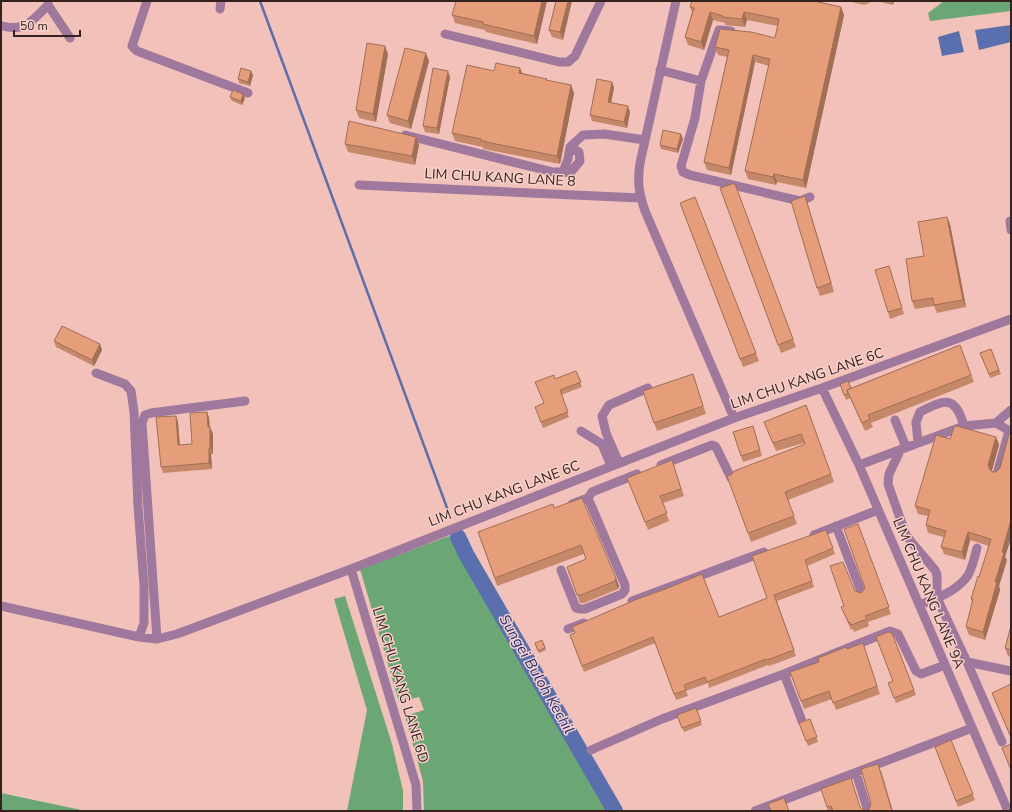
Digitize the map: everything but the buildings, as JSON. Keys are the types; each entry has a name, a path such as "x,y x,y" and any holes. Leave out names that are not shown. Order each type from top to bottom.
{"street":[{"path":"147,1 132,46 137,51 248,93"},
{"path":"445,34 559,62 568,62 575,56 600,1"},
{"path":"676,1 645,140 638,180 640,198 734,418"},
{"path":"2,26 12,28 28,25 48,3 70,38"},
{"path":"740,32 719,30 701,80 695,118 681,166 683,172 690,175 800,201 810,197"},
{"path":"660,70 701,80"},
{"path":"394,133 553,172 570,172 580,161 579,152 570,146 584,135 604,134 645,140"},
{"name":"LIM CHU KANG LANE 8","path":"359,185 640,198"},
{"name":"LIM CHU KANG LANE 6C","path":"1,606 139,637 157,638 177,634 351,569 734,418 822,388 1011,319"},
{"path":"96,373 125,384 131,391 134,412 138,506 144,586 144,623 139,637"},
{"path":"615,464 602,416 609,405 648,388"},
{"name":"LIM CHU KANG LANE 9A","path":"822,388 878,510 1008,811"},
{"path":"157,638 142,423 145,415 151,413 245,401"},
{"path":"918,443 916,422 920,412 932,406 948,402 954,405 960,412 964,426"},
{"path":"858,465 964,426 996,423 1011,410"},
{"path":"895,420 903,448 889,474 888,484 906,534 935,570 937,575 938,598 1002,742"},
{"path":"996,423 1010,432 997,474"},
{"path":"581,431 602,444 615,464"},
{"path":"698,432 704,448"},
{"path":"564,507 588,498 592,492 712,445 715,446 731,478"},
{"path":"561,570 576,608 585,609 622,594 625,590 625,585 588,498"},
{"path":"808,537 878,510"},
{"path":"836,526 862,594"},
{"path":"919,605 938,598 955,588 967,578 977,548"},
{"path":"622,606 720,568 772,550"},
{"name":"LIM CHU KANG LANE 6D","path":"351,569 416,785 418,811"},
{"path":"568,629 595,618"},
{"path":"591,750 662,719 784,674 890,631 898,634 916,671 921,674 945,665"},
{"path":"967,662 1011,671"},
{"path":"784,674 802,721"},
{"path":"755,811 972,728"},
{"path":"856,773 868,811"}],"green space":[{"path":"944,1 1011,1 1011,11 930,21 928,13"},
{"path":"449,536 607,811 424,811 423,781 405,716 424,710 419,697 399,702 360,569"},
{"path":"345,596 392,744 403,791 403,811 347,811 367,710 334,599"},
{"path":"1,793 86,811 1,811"}],"water":[{"path":"1011,25 1011,42 979,50 975,30"},
{"path":"959,31 964,52 942,56 938,37"}],"waterway":[{"path":"260,1 450,516"},
{"name":"Sungei Buloh Kechil","path":"458,537 466,554 615,811"}]}
